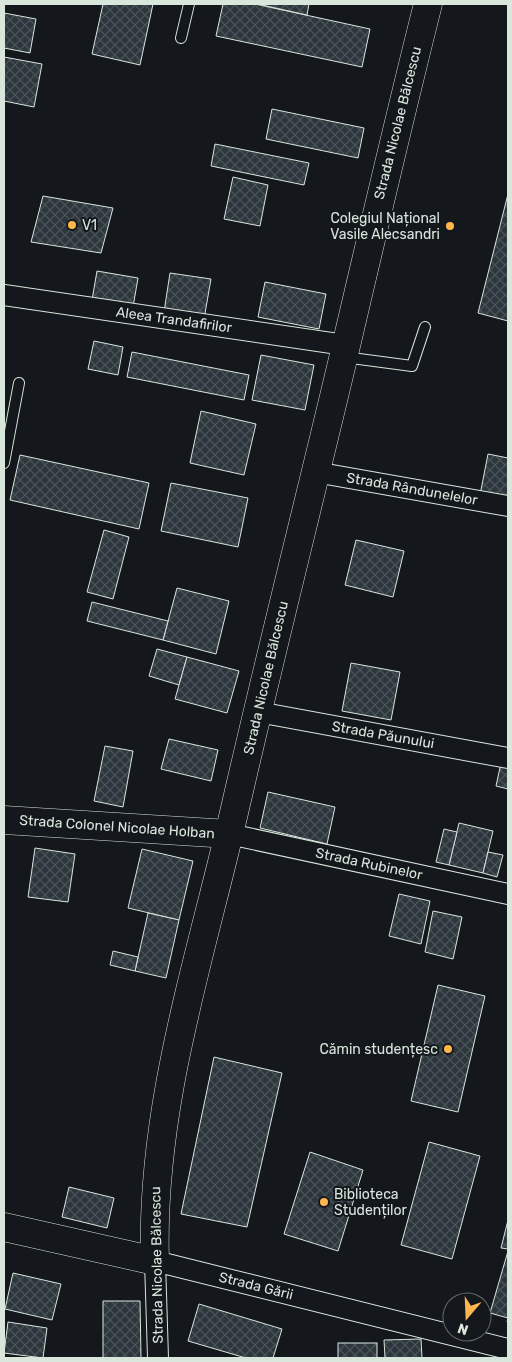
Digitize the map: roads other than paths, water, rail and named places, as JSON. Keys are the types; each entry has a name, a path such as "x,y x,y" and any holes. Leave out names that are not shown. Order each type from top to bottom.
{"main road":[{"name":"Strada Nicolae Bălcescu","path":"155,1261 156,1183 166,1101 174,1062 428,4"},
{"name":"Strada Colonel Nicolae Holban","path":"4,820 229,834"},
{"name":"Strada Gării","path":"4,1227 155,1261"}],"street":[{"name":"Aleea Trandafirilor","path":"4,295 344,351"},
{"name":"Strada Rândunelelor","path":"315,472 508,506"},
{"name":"Strada Păunului","path":"258,712 508,758"},
{"name":"Strada Rubinelor","path":"229,834 508,894"},
{"name":"Strada Gării","path":"155,1261 508,1350"},
{"name":"Strada Nicolae Bălcescu","path":"155,1261 158,1358"}],"lane":[{"path":"181,38 189,4"},
{"path":"344,351 412,366 425,327"},
{"path":"4,463 19,383"}],"place":[{"name":"V1","path":"72,225"},
{"name":"Colegiul Național Vasile Alecsandri","path":"450,226"},
{"name":"Cămin studențesc","path":"448,1049"},
{"name":"Biblioteca Studenților","path":"324,1202"}]}
